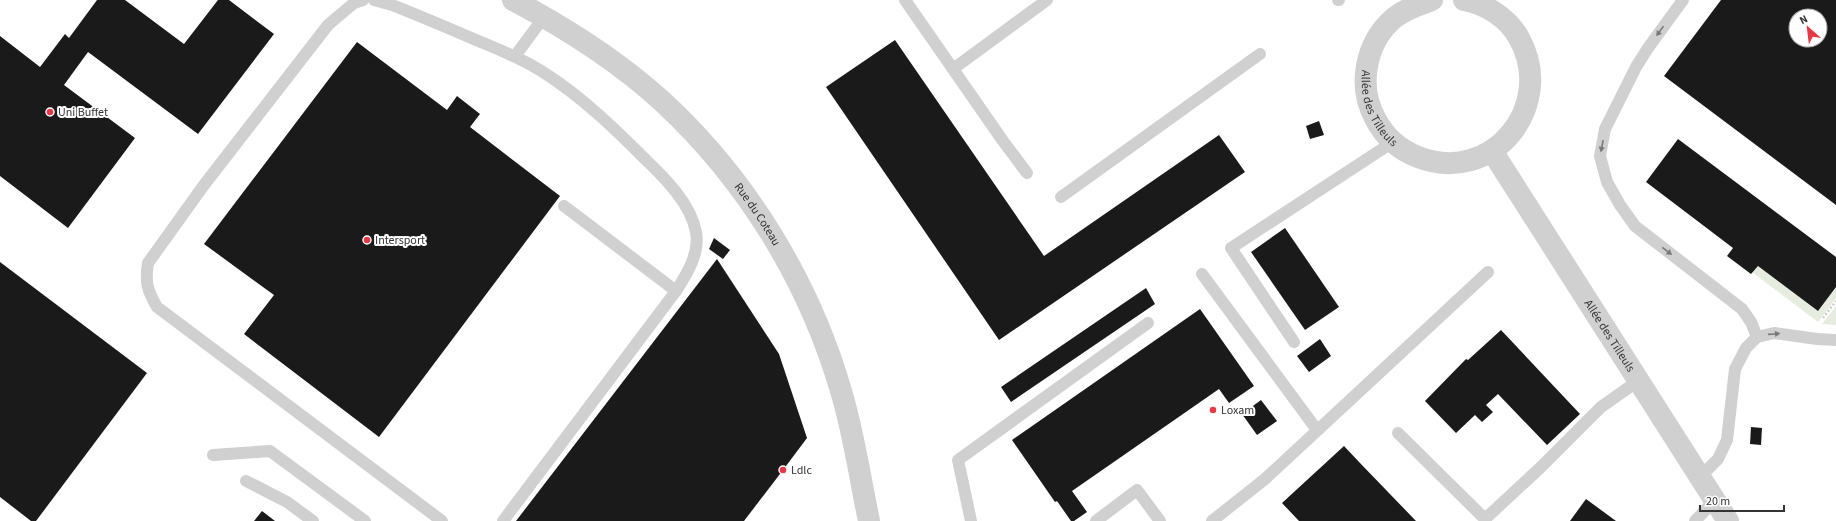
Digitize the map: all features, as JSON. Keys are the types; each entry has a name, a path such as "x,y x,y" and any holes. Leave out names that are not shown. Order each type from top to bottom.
{"street":[{"name":"Rue du Coteau","path":"513,0 583,41 662,101 715,157 759,215 798,282 828,351 843,398 869,521"},
{"name":"Allée des Tilleuls","path":"1432,0 1410,8 1394,18 1383,30 1374,43 1368,59 1366,77 1368,101 1372,113 1381,129 1392,142 1409,154 1443,163 1468,161 1492,151 1505,141 1519,124 1527,107 1530,89 1530,65 1525,49 1516,33 1505,20 1491,10 1473,2 1464,0"},
{"name":"Allée des Tilleuls","path":"1492,151 1728,521"}],"lane":[{"path":"363,0 350,7 328,25 200,191 148,263 146,277 148,293 157,307 442,521"},
{"path":"374,0 392,5 515,56 546,74 584,102 621,134 660,173 682,201 691,218 696,233 696,251 688,272 676,291 503,521"},
{"path":"905,0 1027,173"},
{"path":"1683,0 1636,67 1605,129 1600,156 1607,182 1620,205 1635,226 1742,309 1751,322 1757,337"},
{"path":"953,69 1042,1"},
{"path":"515,56 544,17"},
{"path":"1061,197 1260,54"},
{"path":"1294,342 1231,248 1392,142"},
{"path":"564,206 676,291"},
{"path":"1212,521 1265,479 1488,272"},
{"path":"1202,274 1317,430"},
{"path":"971,521 958,460 1148,323"},
{"path":"1700,477 1718,459 1727,440 1736,369 1746,348 1757,337 1774,333 1836,340"},
{"path":"1398,433 1485,519 1602,407 1638,381"},
{"path":"213,455 270,451 365,521"},
{"path":"246,480 287,502 313,521"},
{"path":"1096,521 1137,490 1160,521"},
{"path":"1695,521 1715,500"}],"shaded area":[{"path":"1758,266 1818,311 1836,287 1836,298 1818,322 1752,272"},
{"path":"1836,306 1836,325 1822,324"}],"building":[{"path":"97,0 125,0 184,44 218,0 229,0 274,34 198,134 88,52 64,85 135,138 68,228 0,176 0,36 40,67 65,34 69,38"},
{"path":"1721,0 1836,0 1836,205 1664,76"},
{"path":"895,40 1044,256 1219,135 1245,172 999,340 826,87"},
{"name":"Intersport","path":"357,42 447,110 457,96 480,114 470,127 560,196 379,437 244,334 274,295 204,244"},
{"path":"1319,121 1324,135 1310,139 1306,126"},
{"path":"1678,139 1836,257 1836,287 1818,311 1758,266 1751,274 1727,256 1733,248 1646,182"},
{"path":"1285,228 1339,307 1305,330 1251,252"},
{"path":"714,238 730,250 723,259 709,249"},
{"path":"717,259 779,354 807,438 744,521 516,521"},
{"path":"0,262 147,373 36,521 31,521 0,497"},
{"path":"1146,288 1155,304 1011,402 1001,387"},
{"path":"1200,309 1254,386 1229,403 1219,389 1072,491 1087,512 1074,521 1071,521 1057,501 1055,502 1012,440"},
{"path":"1501,330 1580,414 1547,445 1498,394 1486,405 1493,412 1482,422 1475,415 1456,433 1425,401 1466,359 1468,360"},
{"path":"1320,339 1331,356 1309,372 1297,356"},
{"path":"1261,400 1277,421 1257,435 1242,414"},
{"path":"1751,427 1762,428 1761,445 1750,444"},
{"path":"1344,446 1416,521 1299,521 1282,503"},
{"path":"1586,499 1616,521 1570,521"},
{"path":"262,511 275,521 254,521"}],"place":[{"name":"Uni Buffet","path":"50,112"},
{"name":"Intersport","path":"367,240"},
{"name":"Loxam","path":"1213,410"},
{"name":"Ldlc","path":"783,470"}]}
